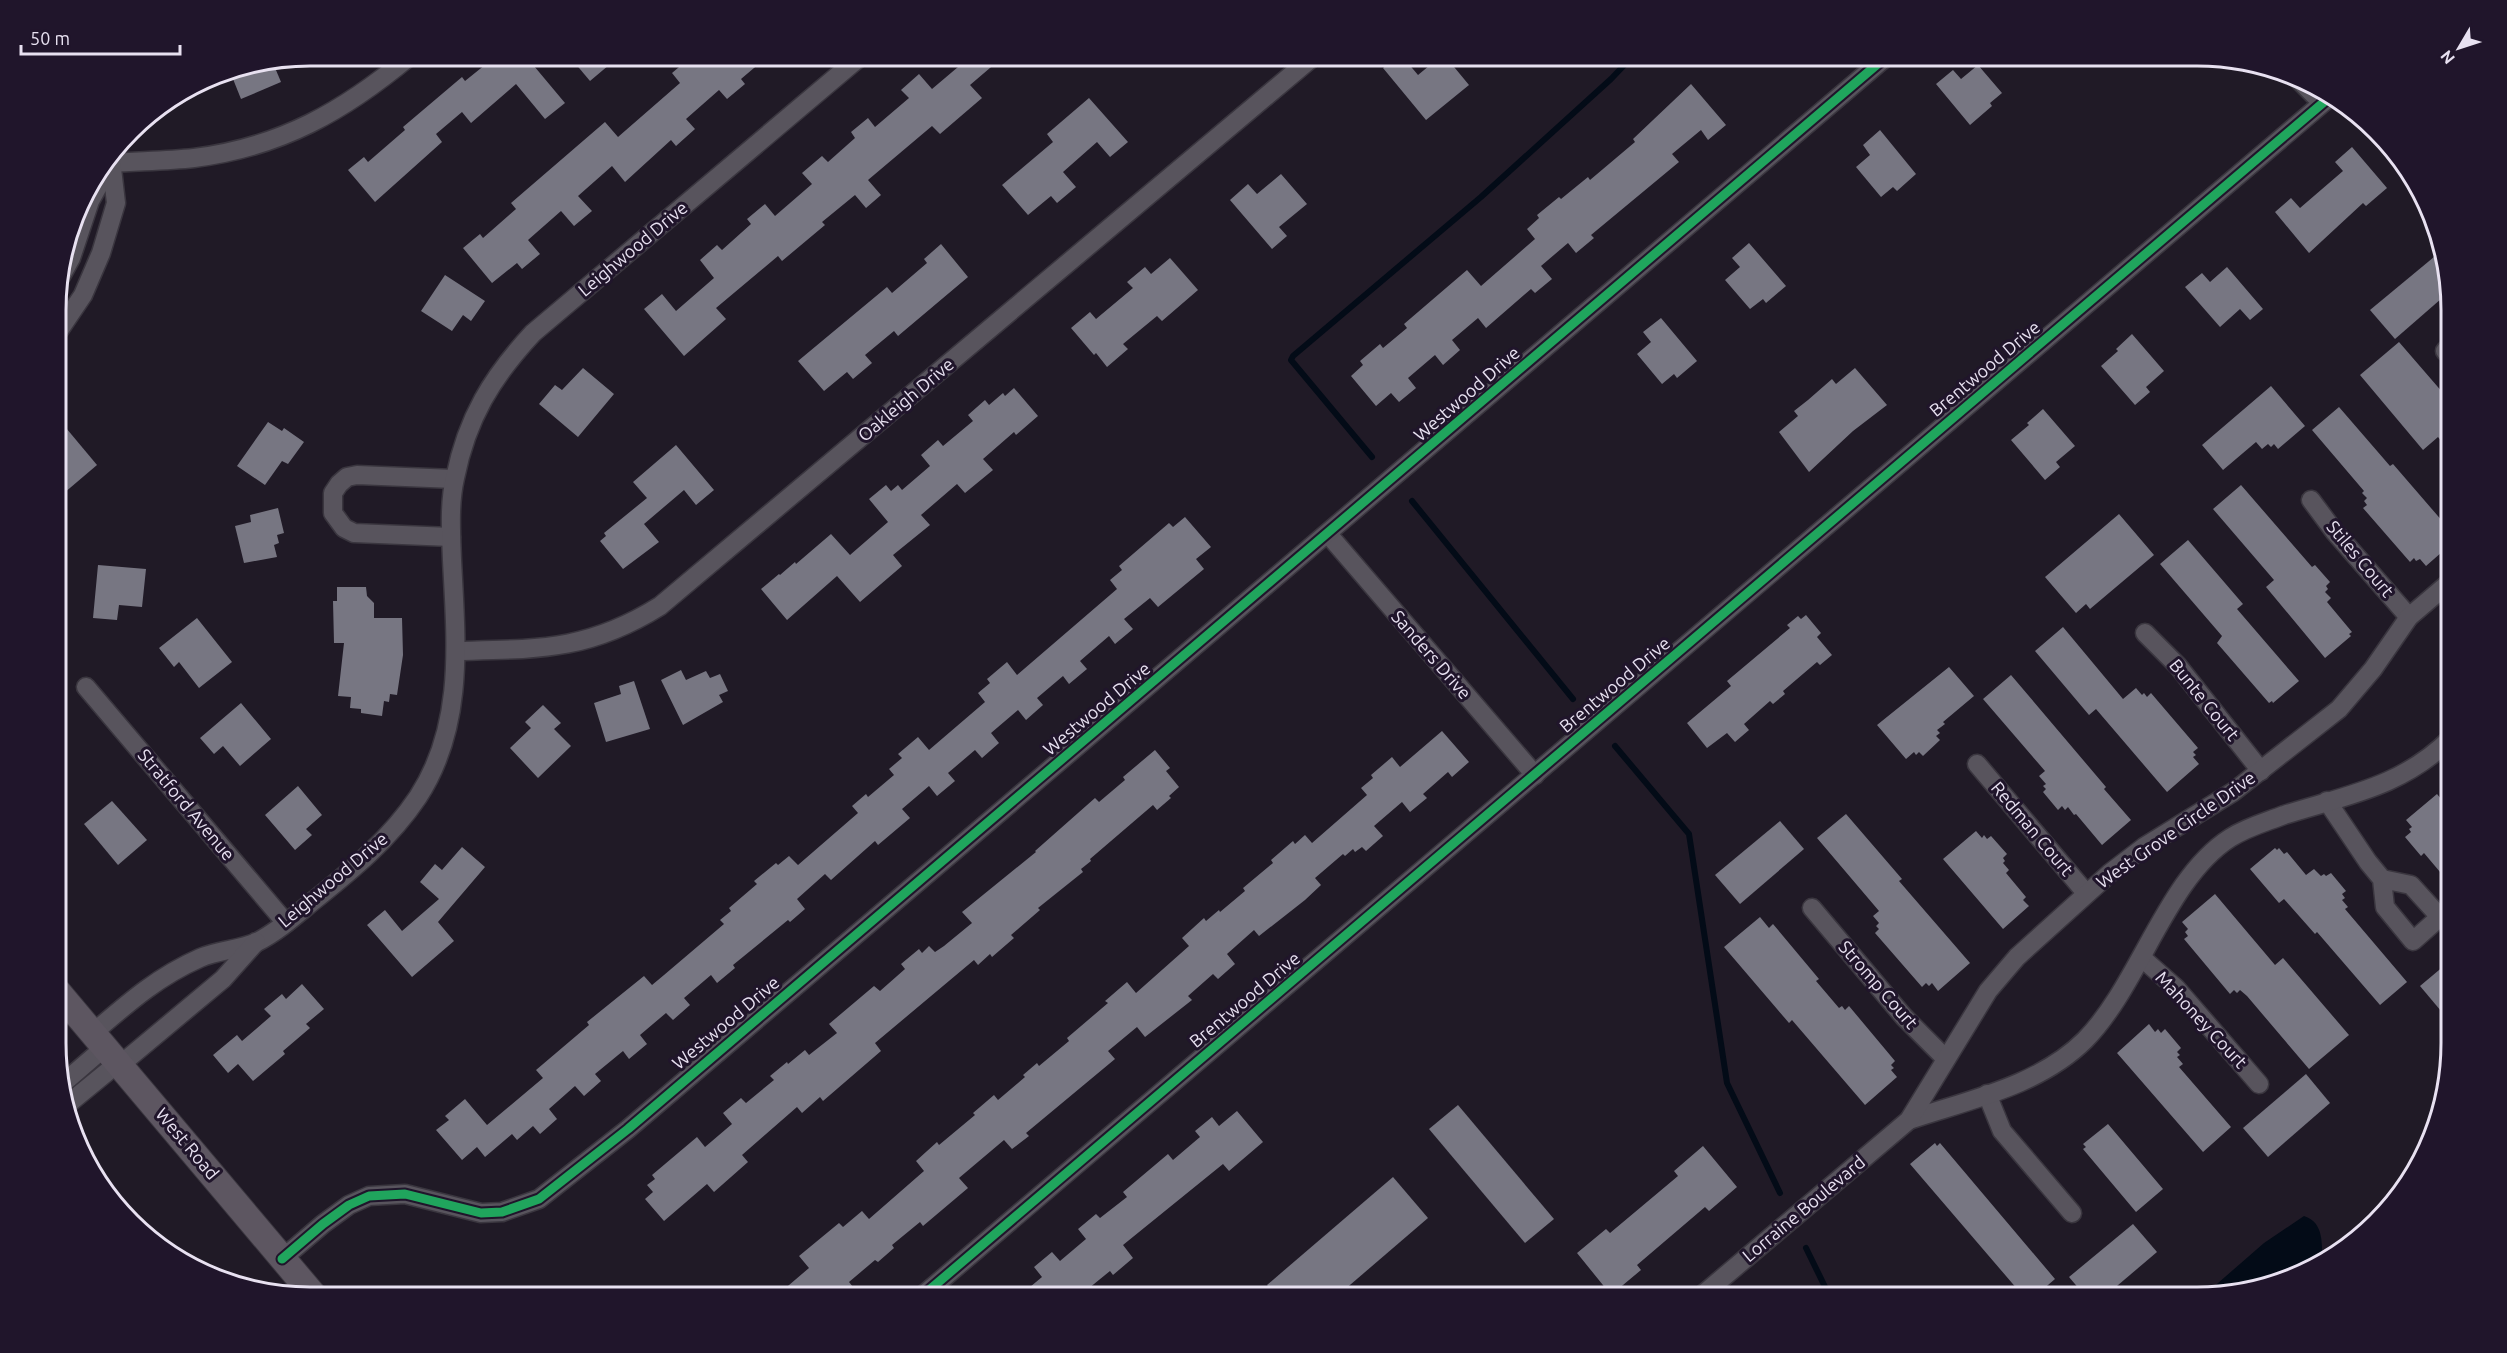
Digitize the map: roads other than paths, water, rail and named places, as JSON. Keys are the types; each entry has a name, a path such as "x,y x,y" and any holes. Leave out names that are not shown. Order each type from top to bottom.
{"main road":[{"name":"West Road","path":"66,1001 305,1287"}],"street":[{"path":"117,161 193,158 238,150 266,142 292,133 334,113 398,66"},
{"name":"Leighwood Drive","path":"109,1052 223,979 256,942 286,923 369,855 400,822 419,796 436,763 449,725 455,686 456,651 451,537 454,479 473,418 488,389 506,363 533,333 849,66"},
{"name":"Oakleigh Drive","path":"456,651 532,650 585,641 616,630 660,606 1302,66"},
{"name":"Westwood Drive","path":"282,1259 331,1218 349,1205 369,1196 405,1194 480,1213 502,1212 539,1199 636,1122 1875,66"},
{"name":"Brentwood Drive","path":"933,1287 2324,102"},
{"path":"66,320 83,295 101,253 116,203 112,168"},
{"path":"73,252 83,222"},
{"path":"451,537 354,533 337,522 332,502 333,493 339,484 347,477 357,475 454,479"},
{"name":"Stiles Court","path":"2311,500 2334,531 2409,616"},
{"name":"Sanders Drive","path":"1328,534 1535,775"},
{"name":"West Grove Circle Drive","path":"1908,1120 1988,992 2017,957 2086,893 2144,848 2233,792 2339,709 2373,669 2409,616 2441,589"},
{"name":"Bunte Court","path":"2145,633 2178,666 2261,771"},
{"name":"Stratford Avenue","path":"86,687 286,923"},
{"name":"West Grove Circle Drive","path":"1908,1120 2020,1082 2036,1074 2083,1042 2112,1006 2194,871 2214,850 2230,838 2252,826 2372,788 2403,775 2441,748"},
{"name":"Redman Court","path":"1977,764 2086,893"},
{"path":"2327,801 2382,879"},
{"name":"Stromp Court","path":"1812,908 1904,1017 1946,1059"},
{"name":"Leighwood Drive","path":"109,1052 137,994 179,968 203,957 256,942"},
{"name":"Mahoney Court","path":"2142,958 2176,988 2259,1083"},
{"path":"69,1079 109,1052"},
{"path":"73,1098 109,1052"},
{"path":"1987,1094 2002,1131 2072,1213"},
{"name":"Lorraine Boulevard","path":"1712,1287 1908,1120"}],"waterway":[{"path":"1372,457 1291,360 1293,356 1481,197 1623,66"},
{"path":"1412,501 1573,699"},
{"path":"1615,746 1689,834 1727,1083 1780,1193"},
{"path":"1806,1248 1825,1287"}]}
